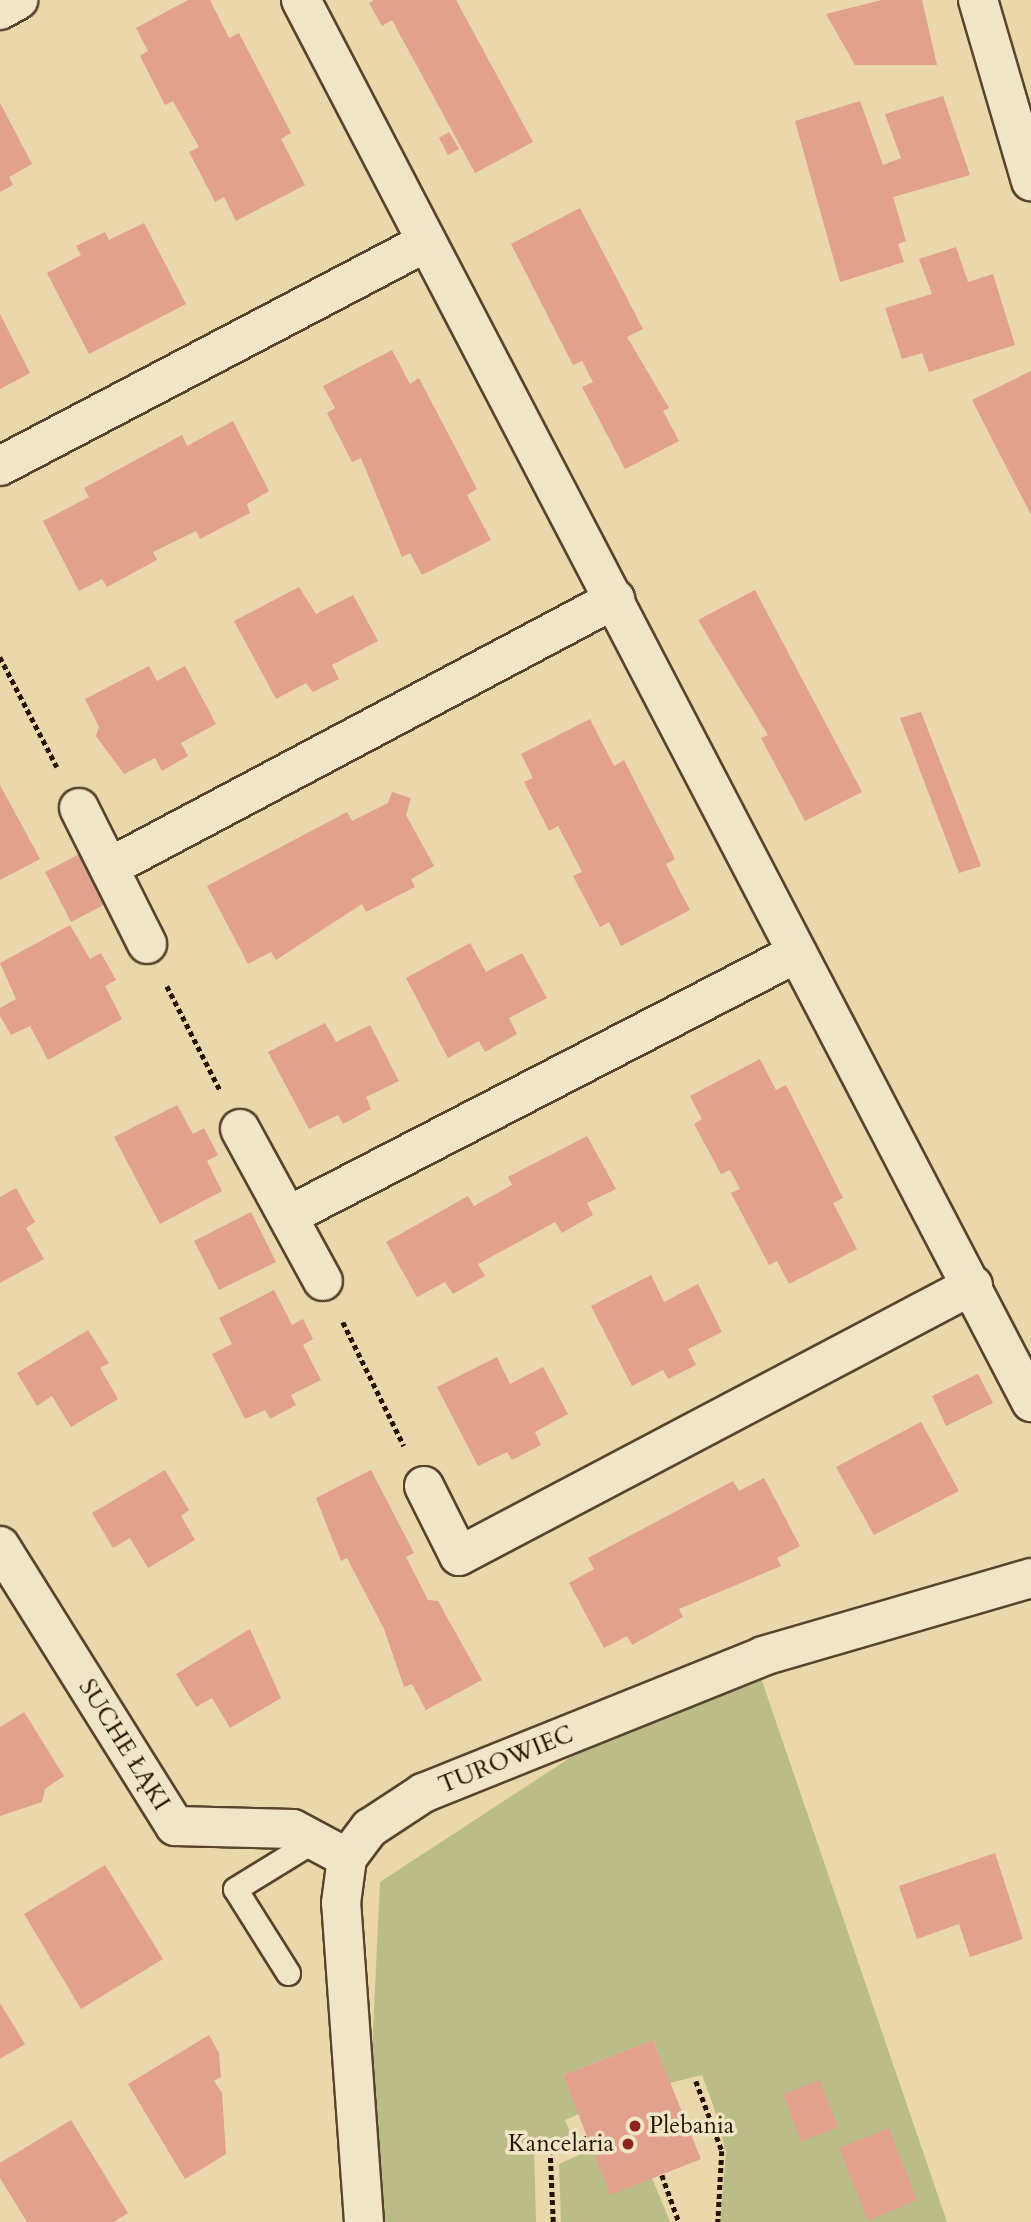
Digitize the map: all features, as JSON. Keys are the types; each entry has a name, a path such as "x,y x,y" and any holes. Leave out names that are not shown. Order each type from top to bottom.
{"street":[{"path":"0,10 18,0"},
{"path":"300,0 425,243 615,599 795,954 973,1285 1031,1402"},
{"path":"978,0 1031,181"},
{"path":"0,466 425,243"},
{"path":"110,867 615,599"},
{"path":"79,808 146,944"},
{"path":"290,1215 795,954"},
{"path":"240,1129 290,1215 323,1280"},
{"path":"424,1486 459,1556 973,1285"},
{"name":"SUCHE ŁĄKI","path":"0,1546 175,1826 293,1829 333,1848"},
{"name":"TUROWIEC","path":"364,2222 341,1903 333,1848 370,1828 423,1793 763,1656 1031,1578"}],"lane":[{"path":"288,1973 235,1889 333,1848"}],"path":[{"path":"0,657 79,808"},
{"path":"146,944 240,1129"},
{"path":"323,1280 424,1486"},
{"path":"696,2081 722,2151 718,2222"},
{"path":"553,2222 550,2152 587,2138"},
{"path":"662,2175 679,2222"}],"green space":[{"path":"760,1675 947,2222 720,2222 726,2152 702,2075 670,2083 653,2040 563,2075 579,2114 565,2120 571,2134 534,2150 536,2222 380,2222 372,2052 380,1882 585,1748"},
{"path":"592,2149 652,2178 670,2222 561,2222 559,2164"}],"building":[{"path":"188,0 210,0 229,38 239,33 291,133 281,139 305,185 236,221 224,197 215,202 189,152 199,147 173,101 165,105 140,56 148,51 136,28"},
{"path":"374,0 456,0 533,142 475,173 392,20 382,26 369,3"},
{"path":"882,0 922,0 937,65 855,65 826,14"},
{"path":"943,96 970,175 893,197 906,241 898,244 904,262 840,282 795,121 860,101 883,165 901,158 885,114"},
{"path":"0,103 32,164 9,177 13,185 0,192"},
{"path":"449,132 459,149 448,155 439,138"},
{"path":"580,208 643,329 627,337 669,408 663,411 679,441 625,469 582,387 593,382 582,361 573,365 511,244"},
{"path":"144,223 186,304 89,354 47,273 81,255 76,246 105,232 109,240"},
{"path":"956,247 968,282 993,274 1015,345 929,372 922,353 902,359 885,308 932,294 919,259"},
{"path":"0,314 30,373 0,389"},
{"path":"392,350 410,384 419,378 477,489 467,495 491,540 422,575 410,553 402,557 361,458 352,462 327,413 335,408 323,386"},
{"path":"1031,371 1031,515 972,400"},
{"path":"233,421 269,491 247,504 250,513 200,539 196,531 153,552 157,560 107,587 102,579 79,591 43,521 89,497 84,488 182,435 187,446"},
{"path":"299,587 316,614 353,595 378,641 332,665 339,679 313,692 306,683 276,699 234,621"},
{"path":"755,590 862,792 805,821 761,738 768,735 698,620"},
{"path":"149,666 157,681 185,666 216,724 181,743 188,756 162,771 155,758 124,774 96,736 99,727 85,699"},
{"path":"921,712 981,866 959,873 900,718"},
{"path":"590,719 614,766 624,760 675,859 666,864 690,910 621,946 609,922 600,927 573,876 582,872 558,826 549,831 524,782 533,778 521,754"},
{"path":"0,785 40,859 0,880"},
{"path":"392,792 411,798 406,815 434,866 411,879 415,887 366,912 362,904 276,960 271,952 248,964 207,886 347,812 352,821 388,803"},
{"path":"91,848 117,898 71,922 45,872"},
{"path":"70,925 90,959 101,953 116,980 105,986 122,1019 48,1060 30,1026 11,1035 0,1016 0,1008 16,999 0,963"},
{"path":"470,943 486,972 522,953 547,998 509,1018 517,1034 485,1052 479,1041 448,1058 406,978"},
{"path":"325,1023 336,1042 370,1025 399,1081 366,1097 371,1109 343,1124 338,1115 309,1129 268,1052"},
{"path":"760,1059 776,1090 786,1085 843,1198 833,1203 857,1249 789,1284 777,1261 769,1265 731,1193 740,1189 730,1170 721,1174 694,1124 702,1119 690,1096"},
{"path":"177,1105 193,1134 204,1128 218,1155 207,1161 222,1191 160,1224 114,1137"},
{"path":"587,1136 616,1189 587,1203 593,1215 562,1233 555,1222 478,1264 485,1276 453,1294 445,1282 417,1297 386,1242 468,1196 474,1206 512,1185 508,1177"},
{"path":"16,1188 35,1222 26,1228 44,1259 0,1283 0,1197"},
{"path":"251,1212 276,1262 219,1290 194,1241"},
{"path":"651,1275 664,1302 698,1284 722,1332 688,1349 696,1365 668,1379 663,1370 632,1386 591,1306"},
{"path":"274,1290 292,1325 303,1319 313,1339 303,1345 321,1380 291,1395 296,1405 270,1419 265,1410 245,1419 212,1354 232,1344 219,1318"},
{"path":"88,1330 109,1363 100,1368 118,1399 71,1427 52,1396 37,1406 17,1373"},
{"path":"497,1357 510,1384 543,1367 568,1414 535,1432 541,1445 512,1460 507,1452 478,1466 437,1387"},
{"path":"978,1374 993,1403 946,1426 932,1396"},
{"path":"921,1422 959,1491 874,1535 836,1467"},
{"path":"165,1470 189,1510 181,1516 195,1540 148,1568 130,1538 113,1548 92,1513"},
{"path":"371,1470 414,1553 406,1557 428,1600 438,1601 482,1680 426,1710 412,1684 404,1687 384,1629 347,1558 341,1561 316,1498"},
{"path":"764,1478 800,1546 777,1558 781,1566 679,1609 683,1617 632,1645 627,1636 604,1648 569,1583 594,1569 588,1558 733,1481 739,1491"},
{"path":"250,1629 281,1698 230,1728 212,1698 196,1707 176,1674"},
{"path":"24,1712 64,1776 45,1789 42,1802 0,1816 0,1727"},
{"path":"995,1853 1023,1939 970,1957 959,1924 917,1939 899,1886"},
{"path":"105,1865 163,1959 81,2009 24,1914"},
{"path":"0,2003 25,2044 0,2059"},
{"path":"209,2035 219,2053 221,2077 214,2081 222,2093 226,2154 185,2179 128,2084"},
{"name":"Plebania","path":"653,2040 701,2159 610,2195 563,2075"},
{"path":"820,2080 838,2127 801,2142 783,2094"},
{"path":"71,2120 128,2213 114,2222 27,2222 0,2178 0,2163"},
{"path":"889,2128 917,2200 868,2221 839,2148"}],"place":[{"name":"Plebania","path":"635,2126"},
{"name":"Kancelaria","path":"628,2144"}]}
